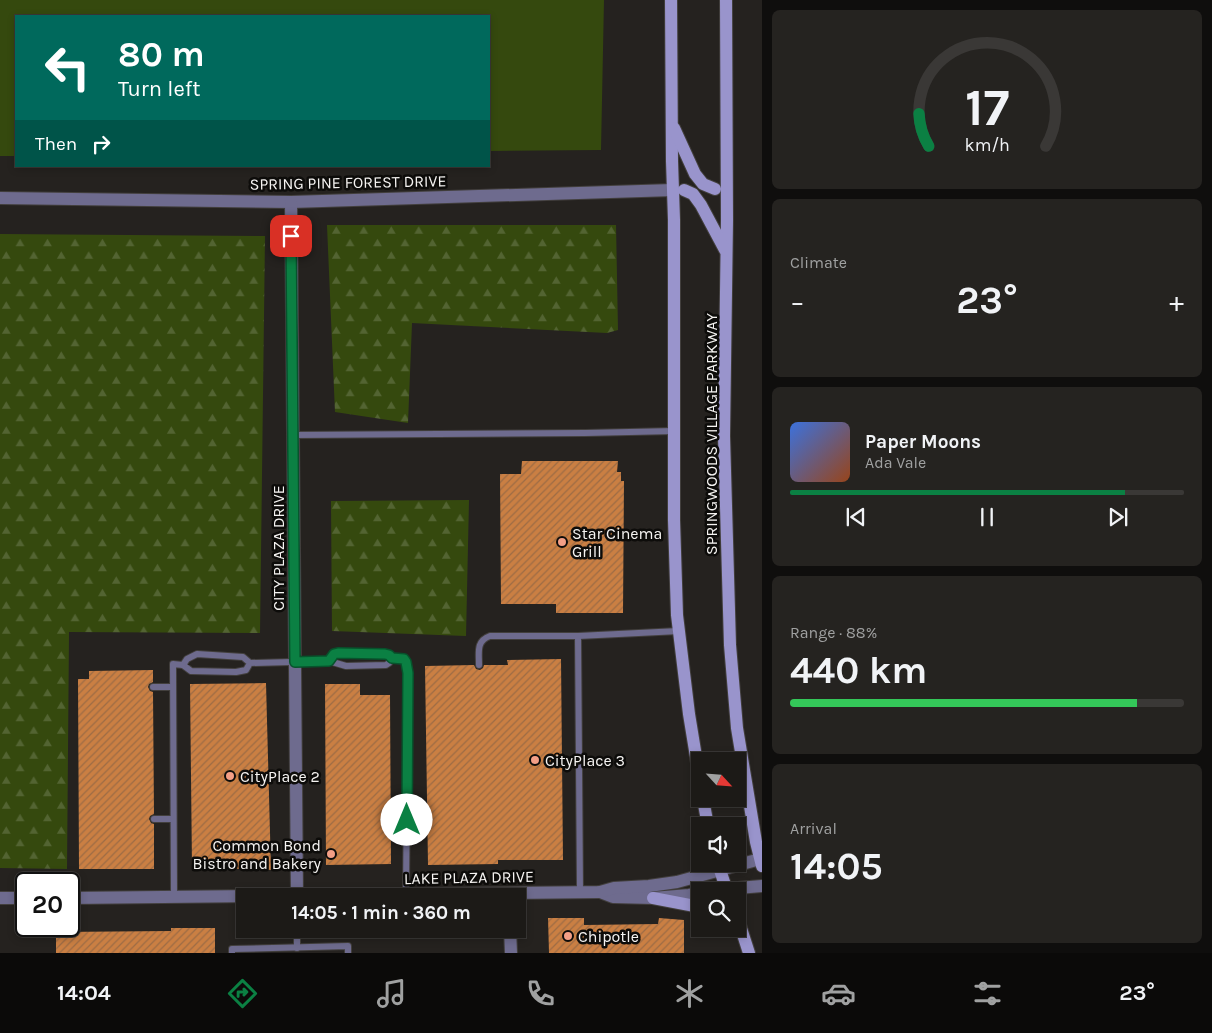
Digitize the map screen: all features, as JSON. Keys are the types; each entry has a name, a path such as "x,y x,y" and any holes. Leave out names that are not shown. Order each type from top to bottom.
{"main road":[{"path":"671,0 672,124 678,190 674,431 677,615 696,752"},
{"name":"SPRINGWOODS VILLAGE PARKWAY","path":"726,0 721,189 727,252 724,436 730,645 737,728 761,863"},
{"path":"672,124 695,174 703,184 721,189"},
{"path":"678,190 694,194 727,252"},
{"path":"653,898 691,905"},
{"path":"744,937 750,953"}],"street":[{"name":"SPRING PINE FOREST DRIVE","path":"0,198 291,202 721,189"},
{"name":"CITY PLAZA DRIVE","path":"291,202 297,888"},
{"name":"LAKE PLAZA DRIVE","path":"746,864 761,863"},
{"name":"LAKE PLAZA DRIVE","path":"526,894 600,892 614,888 677,882 705,872"},
{"path":"746,888 762,886"},
{"name":"LAKE PLAZA DRIVE","path":"600,892 613,898 691,895"},
{"name":"LAKE PLAZA DRIVE","path":"80,898 236,896"},
{"path":"0,898 15,898"},
{"path":"510,938 511,953"}],"lane":[{"path":"293,435 585,434 674,431"},
{"path":"479,665 479,645 484,638 490,636 578,636 679,631"},
{"path":"578,636 580,892"},
{"path":"329,661 334,654 338,653 385,654 392,658 404,659 406,662 408,673 406,888"},
{"path":"183,665 187,658 197,654 243,657 250,663 329,661 346,666 386,665 392,658"},
{"path":"174,896 173,664 183,665 191,671 236,672 246,670 250,663"},
{"path":"153,687 173,687"},
{"path":"154,819 173,819"},
{"path":"297,938 297,948"},
{"path":"232,953 232,949 348,946 348,953"}],"green space":[{"path":"0,0 604,0 601,150 490,151 490,15 15,15 15,156 0,156"},
{"path":"327,225 616,225 618,330 607,333 412,323 408,423 335,412"},
{"path":"0,234 265,236 260,633 69,632 67,869 0,868"},
{"path":"469,500 466,636 332,631 331,501"}],"building":[{"name":"Star Cinema Grill","path":"522,461 618,461 617,472 621,472 621,481 624,481 623,613 556,613 556,604 501,604 500,474 521,474"},
{"path":"561,659 563,860 498,860 498,864 428,865 425,666 474,665 476,669 480,670 484,665 508,665 507,660"},
{"path":"153,670 153,682 148,687 153,692 154,814 149,819 154,824 154,869 79,869 78,679 89,679 89,671"},
{"name":"CityPlace 2","path":"266,683 271,870 192,867 190,684"},
{"path":"325,684 360,684 360,695 390,695 391,864 326,865"},
{"path":"548,918 584,918 584,925 658,924 659,918 684,920 684,953 549,953"},
{"path":"171,928 215,928 215,953 56,953 56,937 80,937 80,932 171,931"}],"place":[{"name":"Star Cinema Grill","path":"562,542"},
{"name":"CityPlace 3","path":"535,760"},
{"name":"CityPlace 2","path":"230,776"},
{"name":"Common Bond Bistro and Bakery","path":"331,854"},
{"name":"Chipotle","path":"568,936"}],"route":[{"path":"291,236 295,662 329,661 334,654 338,653 385,654 392,658 404,659 408,673 407,820"}]}
